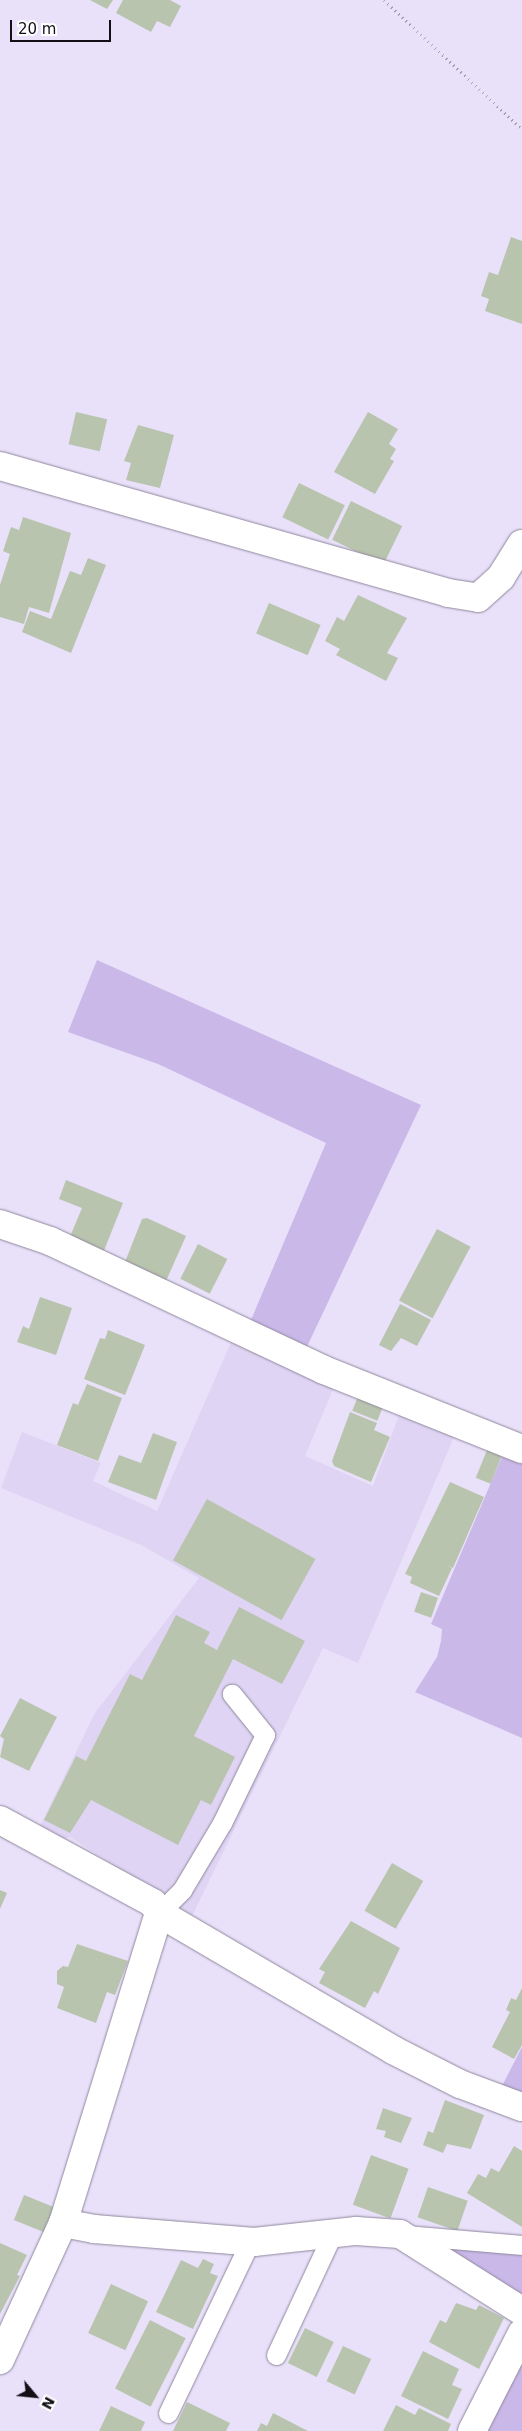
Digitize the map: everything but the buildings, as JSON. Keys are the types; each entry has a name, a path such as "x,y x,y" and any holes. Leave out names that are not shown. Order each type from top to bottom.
{"street":[{"path":"0,466 448,594 478,598 501,576 522,544"},
{"path":"0,1224 50,1241 324,1370 522,1450"},
{"path":"0,1820 153,1903 158,1913 393,2050 460,2084 522,2107"},
{"path":"0,2360 63,2223 158,1913"},
{"path":"63,2223 94,2229 250,2242 356,2230 400,2234 522,2311"},
{"path":"472,2431 522,2333"}],"lane":[{"path":"158,1913 182,1890 222,1823 265,1735 232,1694"},
{"path":"276,2355 332,2233"},
{"path":"400,2234 522,2245"},
{"path":"168,2413 250,2242"}],"path":[{"path":"384,0 522,129"}],"shaded area":[{"path":"97,960 421,1105 304,1353 248,1327 326,1143 158,1064 68,1032"},
{"path":"233,1338 334,1387 305,1456 373,1486 402,1407 457,1430 358,1663 323,1648 192,1916 70,1837 57,1841 38,1830 95,1713 199,1578 141,1545 1,1488 22,1432 101,1463 93,1481 157,1511"},
{"path":"504,1452 522,1460 522,1738 415,1692 437,1657 441,1641 442,1629 431,1624"},
{"path":"522,2047 522,2097 501,2088"},
{"path":"430,2243 522,2250 522,2297"},
{"path":"522,2357 522,2431 485,2431"}]}
